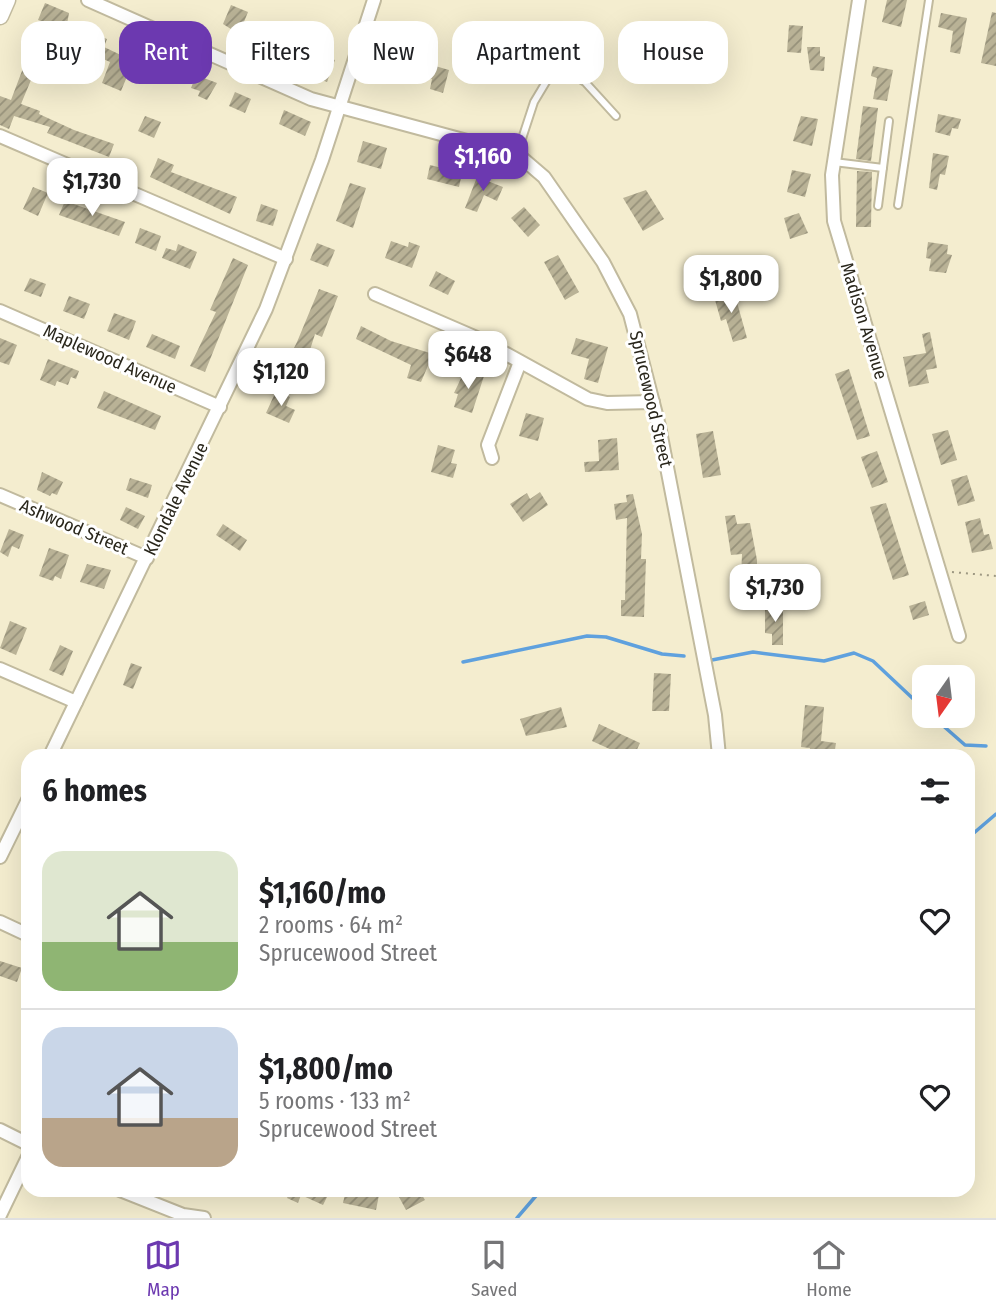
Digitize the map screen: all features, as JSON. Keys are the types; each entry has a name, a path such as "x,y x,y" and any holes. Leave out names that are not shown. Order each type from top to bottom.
{"street":[{"path":"0,16 7,0"},
{"name":"Sprucewood Street","path":"88,0 191,47 339,108 467,140 516,157 544,177 597,252 623,296 638,335 715,715 718,749"},
{"name":"Klondale Avenue","path":"53,749 267,309 339,108 374,0"},
{"name":"Madison Avenue","path":"859,0 834,162 831,191 834,220 959,636"},
{"path":"0,136 286,259"},
{"path":"375,294 447,324 588,399 607,403 653,402"},
{"name":"Maplewood Avenue","path":"0,311 220,407"},
{"path":"492,458 488,445 520,362"},
{"name":"Ashwood Street","path":"0,495 147,558"},
{"path":"0,669 76,702"},
{"path":"2,848 21,813"},
{"path":"0,922 21,932"},
{"path":"0,1130 21,1140"},
{"path":"0,1215 21,1172"},
{"path":"138,1197 183,1215 204,1218"}],"lane":[{"path":"898,205 929,0"},
{"path":"516,157 534,102 545,84"},
{"path":"587,84 616,116"},
{"path":"878,206 889,121"},
{"path":"834,162 883,168"}],"path":[{"path":"940,572 972,572 996,576"}],"building":[{"path":"887,0 907,0 901,27 882,22"},
{"path":"45,3 69,13 68,21 38,20"},
{"path":"231,5 248,12 244,21 226,21 226,26 223,24"},
{"path":"992,12 996,13 996,66 981,63"},
{"path":"941,13 967,18 960,54 950,52 953,31 938,27"},
{"path":"789,25 803,26 801,53 787,52"},
{"path":"105,47 119,54 119,84 124,84 121,91 104,84 110,62 105,60"},
{"path":"807,47 820,47 820,56 825,57 824,71 810,70"},
{"path":"873,66 893,70 887,101 873,99 877,78 871,76"},
{"path":"438,67 449,70 443,93 430,89 431,84 438,84"},
{"path":"21,74 21,84 29,84 21,104 74,130 114,144 109,157 47,133 50,127 14,116 9,129 0,125 0,96 11,100"},
{"path":"212,81 217,83 207,100 198,96 200,91 191,88 193,84 212,84"},
{"path":"235,92 251,99 245,113 229,106"},
{"path":"863,106 878,108 871,161 856,159"},
{"path":"284,110 311,122 305,136 279,124"},
{"path":"938,114 961,119 958,129 952,128 950,136 935,132"},
{"path":"145,116 161,122 154,138 138,131"},
{"path":"801,116 818,119 812,146 793,141"},
{"path":"363,141 387,148 381,169 357,162"},
{"path":"933,153 949,156 945,175 940,174 937,190 929,188"},
{"path":"158,158 174,165 171,172 237,197 230,214 150,177"},
{"path":"430,165 462,173 459,187 427,179"},
{"path":"792,170 811,174 805,197 787,192"},
{"path":"857,171 872,172 871,227 856,227"},
{"path":"477,177 503,187 497,201 484,195 477,212 465,208"},
{"path":"350,183 366,188 353,228 336,221"},
{"path":"33,187 48,193 38,216 23,209"},
{"path":"646,190 664,219 643,231 623,198"},
{"path":"65,201 125,222 119,236 59,215"},
{"path":"261,204 278,210 273,226 256,221"},
{"path":"524,207 540,225 528,237 511,218"},
{"path":"799,213 808,233 790,239 784,218"},
{"path":"140,228 161,236 156,251 135,243"},
{"path":"391,241 408,247 409,242 420,246 412,268 385,258"},
{"path":"928,242 948,245 947,254 952,255 946,273 929,271 931,259 926,258"},
{"path":"317,243 335,250 328,267 310,260"},
{"path":"178,244 197,252 190,269 162,258 166,248 176,251"},
{"path":"558,255 579,292 565,300 544,262"},
{"path":"233,258 248,265 205,372 190,366 216,312 210,310"},
{"path":"436,271 455,281 448,295 429,286"},
{"path":"30,278 46,284 41,297 24,291"},
{"path":"733,288 747,338 733,342 726,319 721,321 715,300 723,298 722,291"},
{"path":"319,289 338,296 322,337 315,334 300,382 283,375 287,366 283,365 289,351 292,352 297,342"},
{"path":"69,296 90,304 84,319 63,311"},
{"path":"114,313 136,321 129,340 107,331"},
{"path":"361,326 391,341 433,354 421,382 407,378 411,365 356,339"},
{"path":"930,332 937,368 926,370 929,383 909,387 903,357 926,353 922,334"},
{"path":"152,334 180,346 175,359 146,347"},
{"path":"0,338 17,345 9,365 0,362"},
{"path":"576,338 608,347 598,383 584,379 589,359 571,354"},
{"path":"48,359 79,371 76,379 71,377 68,385 57,381 55,386 40,380"},
{"path":"849,369 870,436 857,440 835,374"},
{"path":"465,370 484,376 472,413 454,407 458,394 454,393"},
{"path":"104,391 161,416 155,430 97,408"},
{"path":"276,391 290,397 286,406 295,410 289,423 266,413"},
{"path":"526,413 544,418 538,441 519,436"},
{"path":"948,430 957,460 941,465 932,434"},
{"path":"713,431 721,475 703,478 696,434"},
{"path":"617,438 619,470 585,472 584,462 599,461 598,440"},
{"path":"438,445 455,450 451,463 457,464 453,478 431,472"},
{"path":"877,451 888,482 872,488 861,457"},
{"path":"42,472 63,482 57,495 52,493 50,496 37,490"},
{"path":"967,475 975,501 958,506 951,480"},
{"path":"130,478 152,485 148,498 126,490"},
{"path":"540,492 548,505 523,522 510,504 527,493 530,499"},
{"path":"633,494 642,534 641,559 646,559 644,617 621,616 621,600 625,600 627,518 616,520 614,504 627,502 626,495"},
{"path":"886,503 909,575 893,580 870,507"},
{"path":"126,507 145,516 138,529 120,520"},
{"path":"735,515 737,524 750,523 757,560 757,579 741,579 742,554 731,555 725,516"},
{"path":"980,518 984,535 989,534 993,549 972,553 965,522"},
{"path":"223,524 247,540 240,551 216,535"},
{"path":"9,529 24,535 19,549 12,546 8,557 0,552"},
{"path":"49,548 69,555 61,579 55,576 53,581 39,576"},
{"path":"87,564 111,570 104,589 80,582"},
{"path":"925,601 929,615 913,620 909,606"},
{"path":"765,607 783,607 783,645 772,645 772,634 765,633"},
{"path":"10,621 27,628 16,655 0,648"},
{"path":"60,645 73,651 63,676 49,670"},
{"path":"131,663 142,667 133,689 123,685"},
{"path":"654,673 671,674 669,711 652,711"},
{"path":"805,705 824,707 821,741 836,743 835,749 801,747"},
{"path":"561,707 567,727 526,736 520,719"},
{"path":"599,724 640,743 637,749 610,749 592,741"},
{"path":"0,961 21,968 17,982 0,976"},
{"path":"288,1197 300,1197 298,1203"},
{"path":"305,1197 327,1197 323,1205"},
{"path":"344,1197 379,1197 376,1210 343,1203"},
{"path":"399,1197 423,1197 425,1200 406,1210"}],"waterway":[{"path":"463,662 587,636 606,637 662,654 684,656"},
{"path":"712,660 753,652 824,661 854,653 873,661 912,698"},
{"path":"946,728 965,745 986,746"},
{"path":"975,832 996,814"},
{"path":"517,1218 535,1197"}]}
